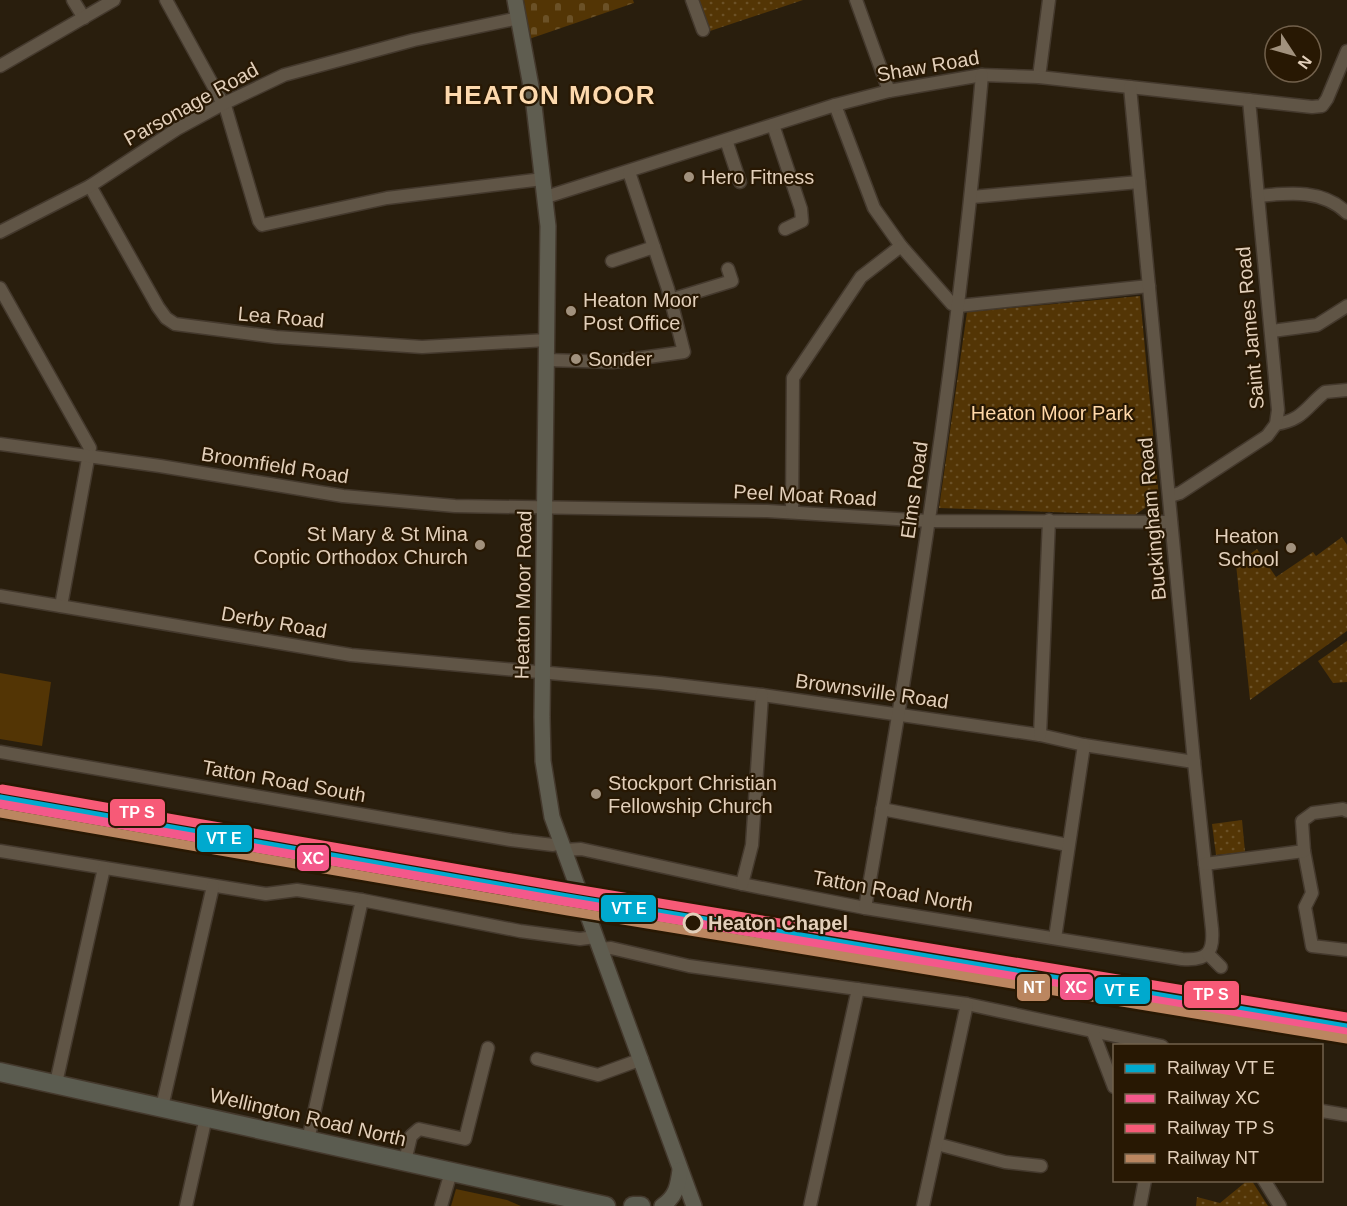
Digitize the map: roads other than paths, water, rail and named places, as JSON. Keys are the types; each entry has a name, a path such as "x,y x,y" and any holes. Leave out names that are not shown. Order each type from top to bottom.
{"highway":[{"name":"Wellington Road North","path":"0,1072 606,1206"},
{"path":"633,1206 641,1206"}],"main road":[{"name":"Heaton Moor Road","path":"515,0 533,97 548,226 543,672 543,758 547,795 562,846 694,1206"},
{"path":"662,1206 677,1190 680,1169"}],"street":[{"path":"73,0 84,18"},
{"path":"0,66 114,0"},
{"path":"166,0 223,104 238,147 258,221 262,225 387,198 543,180"},
{"path":"692,0 703,30"},
{"path":"856,0 890,91"},
{"path":"1039,77 1049,0"},
{"name":"Parsonage Road","path":"0,232 90,186 177,129 284,75 338,59 519,18"},
{"name":"Shaw Road","path":"546,197 835,105 890,91 982,75 1039,77 1312,107 1322,106 1347,51"},
{"name":"Elms Road","path":"864,908 899,713 929,521 972,197 982,75"},
{"name":"Buckingham Road","path":"1130,87 1212,929 1210,950"},
{"name":"Saint James Road","path":"1170,496 1180,493 1268,436 1276,424 1278,410 1272,331 1249,100"},
{"path":"835,105 874,208 901,246 952,304 958,306 1149,286"},
{"path":"774,125 801,209 802,221 785,229"},
{"path":"726,140 740,182"},
{"path":"547,360 613,362 684,352 654,247 629,172"},
{"path":"972,197 1139,182"},
{"name":"Lea Road","path":"90,186 158,307 166,318 175,324 276,337 422,347 547,340"},
{"path":"1258,196 1300,192 1324,198 1347,213"},
{"path":"792,512 793,378 861,277 901,246"},
{"path":"612,261 654,247"},
{"path":"670,300 732,281 728,269"},
{"path":"0,288 90,448 61,606"},
{"path":"1272,331 1317,326 1347,306"},
{"path":"1276,424 1295,420 1303,415 1325,392 1347,390"},
{"name":"Broomfield Road","path":"0,444 343,496 455,506 545,507"},
{"name":"Peel Moat Road","path":"545,507 792,512 929,521 1172,522"},
{"path":"1040,735 1049,520"},
{"name":"Derby Road","path":"0,596 351,655 543,672"},
{"name":"Brownsville Road","path":"543,672 762,695 899,713 1194,762"},
{"path":"742,884 752,845 762,695"},
{"path":"1054,938 1084,745"},
{"name":"Tatton Road South","path":"0,752 511,840 562,846"},
{"path":"882,809 1068,845"},
{"path":"1347,812 1343,809 1312,813 1302,821 1304,851 1312,892 1305,907 1312,945 1347,950"},
{"name":"Tatton Road North","path":"562,846 864,908 1182,959 1194,960 1210,950"},
{"path":"0,851 266,894 297,890 362,900 520,931 580,939 689,966 967,1004 1152,1044"},
{"path":"1205,864 1304,851"},
{"path":"56,1083 104,868"},
{"path":"162,1107 213,886"},
{"path":"308,1140 362,900"},
{"path":"1210,950 1221,967"},
{"path":"810,1206 858,989"},
{"path":"923,1206 967,1004"},
{"path":"1093,1032 1113,1084"},
{"path":"405,1161 411,1136 419,1129 465,1138 488,1048"},
{"path":"537,1059 598,1075 642,1059"},
{"path":"1323,1111 1347,1115"},
{"path":"186,1206 206,1117"},
{"path":"937,1144 1005,1162 1041,1166"},
{"path":"441,1206 451,1172"},
{"path":"1140,1206 1145,1182"},
{"path":"1265,1182 1280,1206"}],"rail line":[{"name":"XC","path":"0,804 1345,1032"},
{"name":"NT","path":"0,813 568,911 1347,1039"}],"place":[{"name":"Hero Fitness","path":"689,177"},
{"name":"Heaton Moor Post Office","path":"571,311"},
{"name":"Sonder","path":"576,359"},
{"name":"St Mary & St Mina Coptic Orthodox Church","path":"480,545"},
{"name":"Heaton School","path":"1291,548"},
{"name":"Stockport Christian Fellowship Church","path":"596,794"},
{"name":"Heaton Chapel","path":"693,923"}],"district":[{"name":"HEATON MOOR","path":"550,95"}],"park label":[{"name":"Heaton Moor Park","path":"1052,413"}]}
